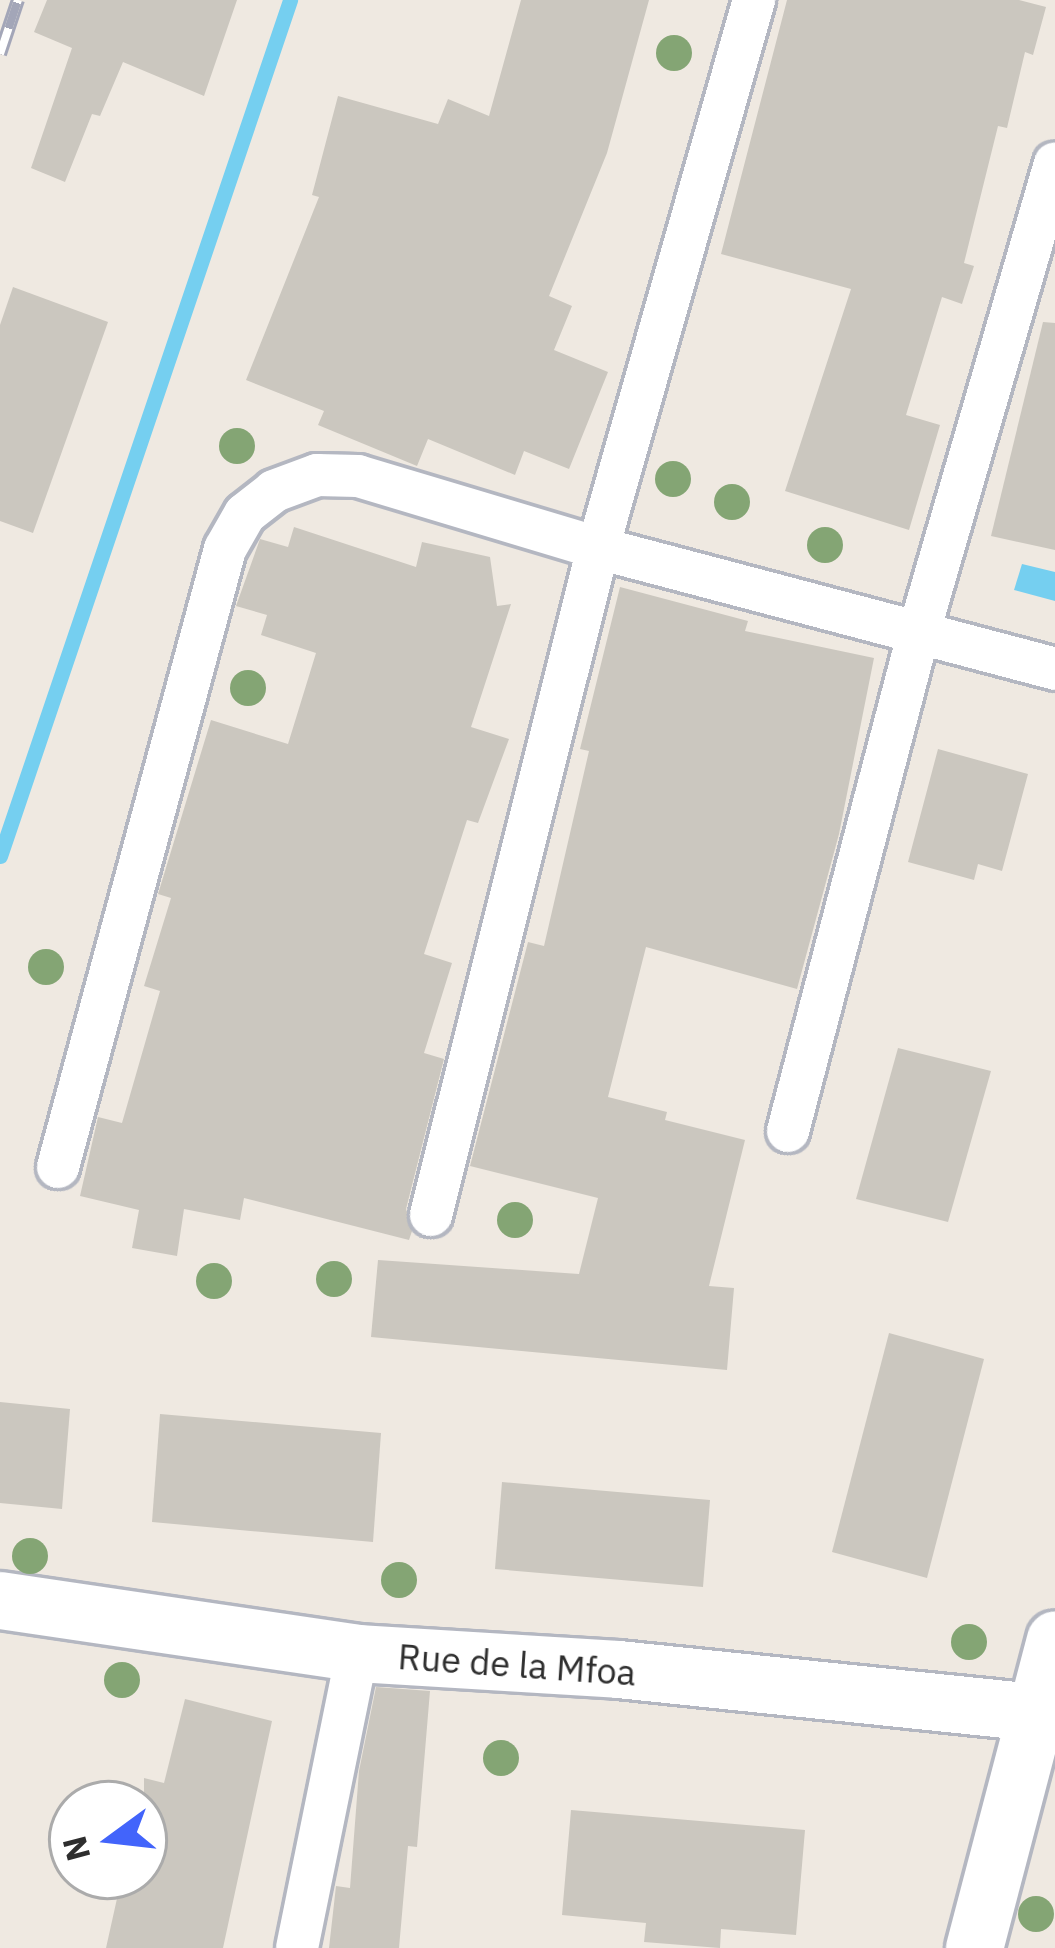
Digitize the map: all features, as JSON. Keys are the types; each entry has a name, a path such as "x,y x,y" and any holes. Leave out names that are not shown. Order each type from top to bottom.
{"street":[{"path":"431,1215 598,548 754,0"},
{"path":"788,1131 918,634 1055,163"},
{"path":"58,1167 225,549 244,514 274,491 317,476 358,476 598,548 1055,669"},
{"name":"Rue de la Mfoa","path":"0,1600 357,1653 617,1669 1046,1713"},
{"path":"974,1948 1046,1713 1055,1639"},
{"path":"297,1948 357,1653"}],"water":[{"path":"1022,564 1055,572 1055,601 1014,590"}],"building":[{"path":"47,0 237,0 204,96 123,62 100,116 92,114 65,182 31,168 72,48 34,32"},
{"path":"521,0 649,0 607,153 549,296 572,306 554,350 608,372 569,469 524,451 515,475 428,439 417,466 318,425 324,411 246,380 319,197 312,195 338,96 438,124 448,99 489,116"},
{"path":"787,0 1019,0 1046,7 1033,55 1025,52 1007,128 998,126 964,263 974,266 962,304 942,297 906,415 940,425 909,530 785,491 851,289 721,254"},
{"path":"13,287 108,322 33,533 0,521 0,325"},
{"path":"1043,322 1055,323 1055,550 991,536"},
{"path":"294,527 416,567 422,542 490,557 497,606 511,604 471,727 509,739 478,823 467,820 424,954 452,963 424,1053 444,1059 406,1209 412,1231 409,1240 244,1198 240,1220 184,1209 177,1256 132,1248 139,1210 80,1196 98,1117 122,1123 160,991 144,986 171,898 158,894 211,720 288,744 316,653 261,635 267,615 236,606 260,539 288,547"},
{"path":"620,587 748,621 745,631 874,658 839,834 797,989 646,947 608,1097 667,1112 665,1120 745,1140 709,1286 734,1288 727,1370 371,1337 378,1260 579,1274 598,1198 470,1166 528,942 544,946 589,751 580,749"},
{"path":"938,749 1028,774 1002,871 978,864 974,880 908,862"},
{"path":"898,1048 991,1071 948,1222 856,1199"},
{"path":"889,1333 984,1359 927,1578 832,1552"},
{"path":"0,1402 70,1409 62,1509 0,1503"},
{"path":"160,1414 381,1433 373,1542 152,1522"},
{"path":"502,1482 710,1500 703,1587 495,1569"},
{"path":"376,1687 430,1691 417,1847 408,1846 399,1948 329,1948 336,1886 350,1888 359,1771"},
{"path":"185,1699 272,1721 223,1948 106,1948 117,1900 168,1900 165,1780"},
{"path":"571,1810 805,1830 796,1935 721,1929 720,1948 644,1942 646,1923 562,1915"}],"waterway":[{"path":"0,856 290,0"}],"railway":[{"path":"0,54 18,0"}]}
